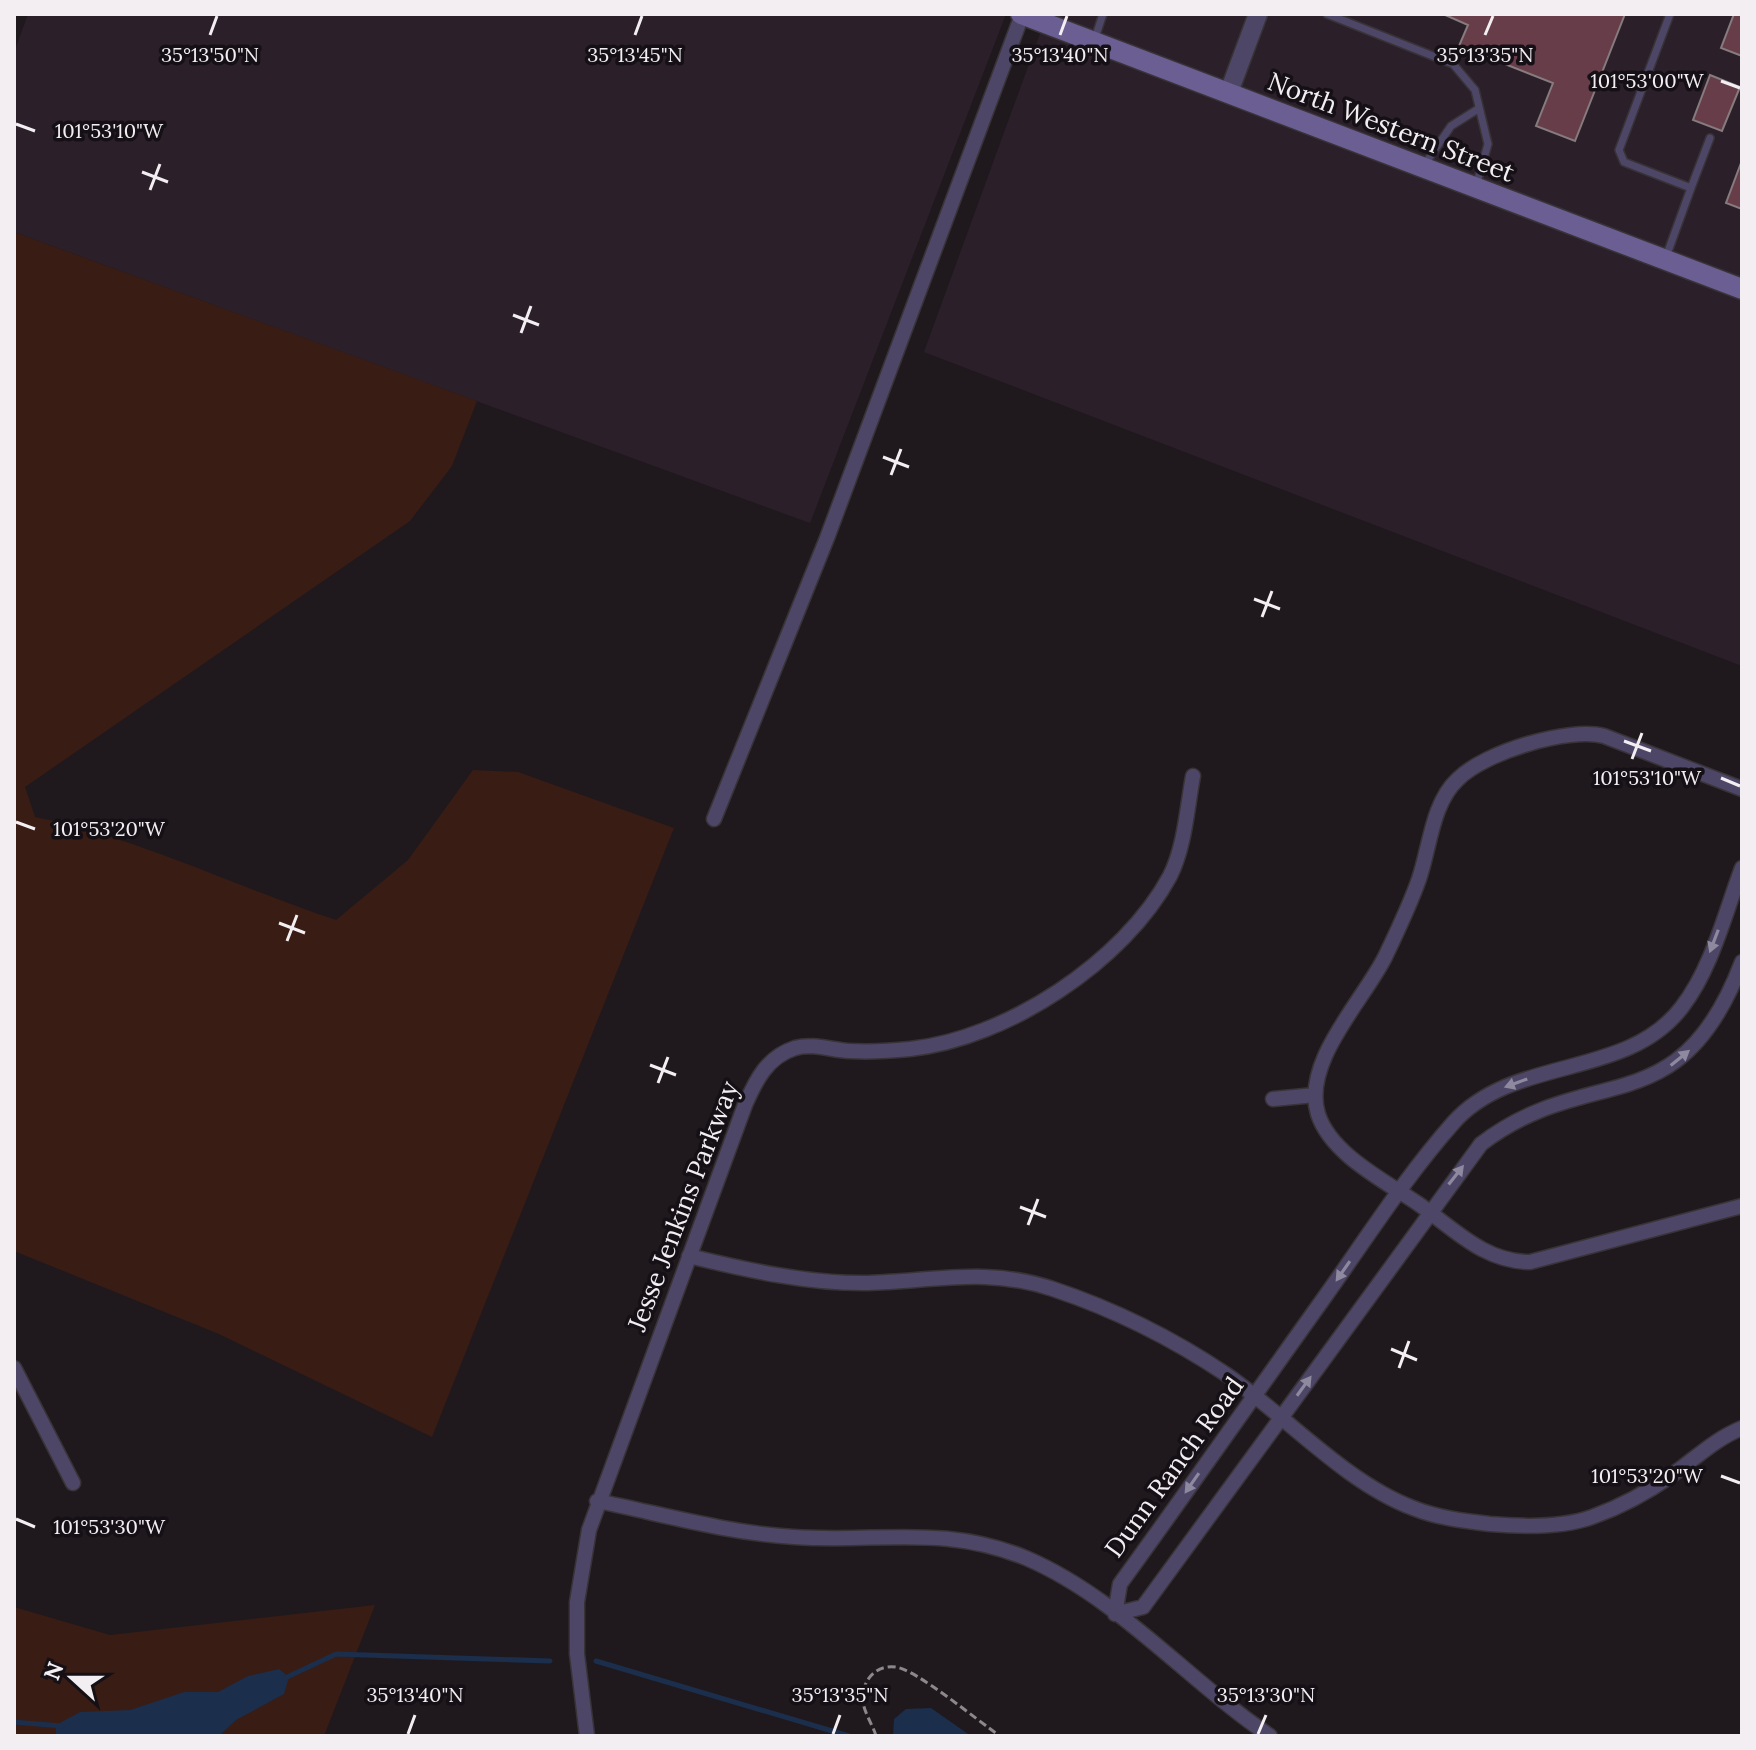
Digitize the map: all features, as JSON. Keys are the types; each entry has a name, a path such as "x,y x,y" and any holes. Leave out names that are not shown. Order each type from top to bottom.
{"main road":[{"name":"North Western Street","path":"1022,14 1742,289"}],"street":[{"path":"714,819 827,538 1022,14"},
{"path":"1229,92 1258,14"},
{"path":"1742,789 1592,733 1570,733 1495,757 1459,777 1443,798 1417,883 1385,956 1326,1052 1315,1095 1318,1114 1337,1143 1400,1192 1497,1258 1530,1262 1742,1206"},
{"name":"Jesse Jenkins Parkway","path":"587,1736 577,1654 577,1602 597,1501 745,1105 764,1068 798,1047 851,1051 912,1048 966,1035 1030,1008 1083,974 1136,922 1169,878 1181,846 1193,776"},
{"name":"Dunn Ranch Road","path":"1115,1614 1120,1584 1400,1192 1456,1120 1478,1102 1511,1084 1621,1051 1651,1036 1672,1019 1696,985 1742,868"},
{"path":"1115,1614 1143,1607 1429,1211 1481,1144 1515,1119 1626,1088 1679,1060 1712,1026 1742,962"},
{"path":"1273,1099 1315,1095"},
{"path":"689,1256 777,1274 866,1283 979,1274 1015,1277 1076,1298 1164,1338 1227,1375 1354,1474 1410,1507 1435,1516 1503,1525 1543,1526 1589,1518 1627,1502 1668,1478 1719,1438 1742,1428"},
{"path":"14,1368 73,1483"},
{"path":"597,1501 790,1537 842,1540 938,1535 978,1542 1030,1560 1085,1590 1217,1699 1270,1736"}],"lane":[{"path":"1093,42 1103,14"},
{"path":"1327,14 1453,64 1475,90 1488,144 1476,187"},
{"path":"1670,14 1619,150 1624,162 1691,188"},
{"path":"1423,167 1451,126 1478,109"},
{"path":"1665,259 1710,138"}],"path":[{"path":"876,1736 863,1704 864,1684 873,1672 894,1667 912,1673 1000,1736"}],"shaded area":[{"path":"28,14 1006,14 810,523 14,232 14,53"},
{"path":"1021,14 1742,14 1742,666 924,352 1044,23"},
{"path":"14,232 477,401 452,466 410,521 25,787 35,817 150,850 336,920 408,860 473,770 518,772 674,828 432,1437 219,1334 14,1251"},
{"path":"375,1605 324,1736 14,1736 14,1607 110,1635"}],"water":[{"path":"279,1669 289,1677 284,1694 236,1720 219,1736 56,1736 56,1725 80,1712 130,1710 184,1692 218,1692 248,1676"},
{"path":"931,1708 971,1736 893,1736 894,1719 906,1709"}],"building":[{"path":"1443,14 1625,14 1575,141 1536,126 1553,83 1459,46 1468,25"},
{"path":"1734,14 1742,14 1742,56 1721,48"},
{"path":"1710,75 1740,87 1722,131 1693,120"},
{"path":"1742,163 1742,209 1726,203"}],"waterway":[{"path":"285,1678 336,1654 550,1661"},
{"path":"596,1661 849,1736"},
{"path":"14,1722 62,1726"}]}
